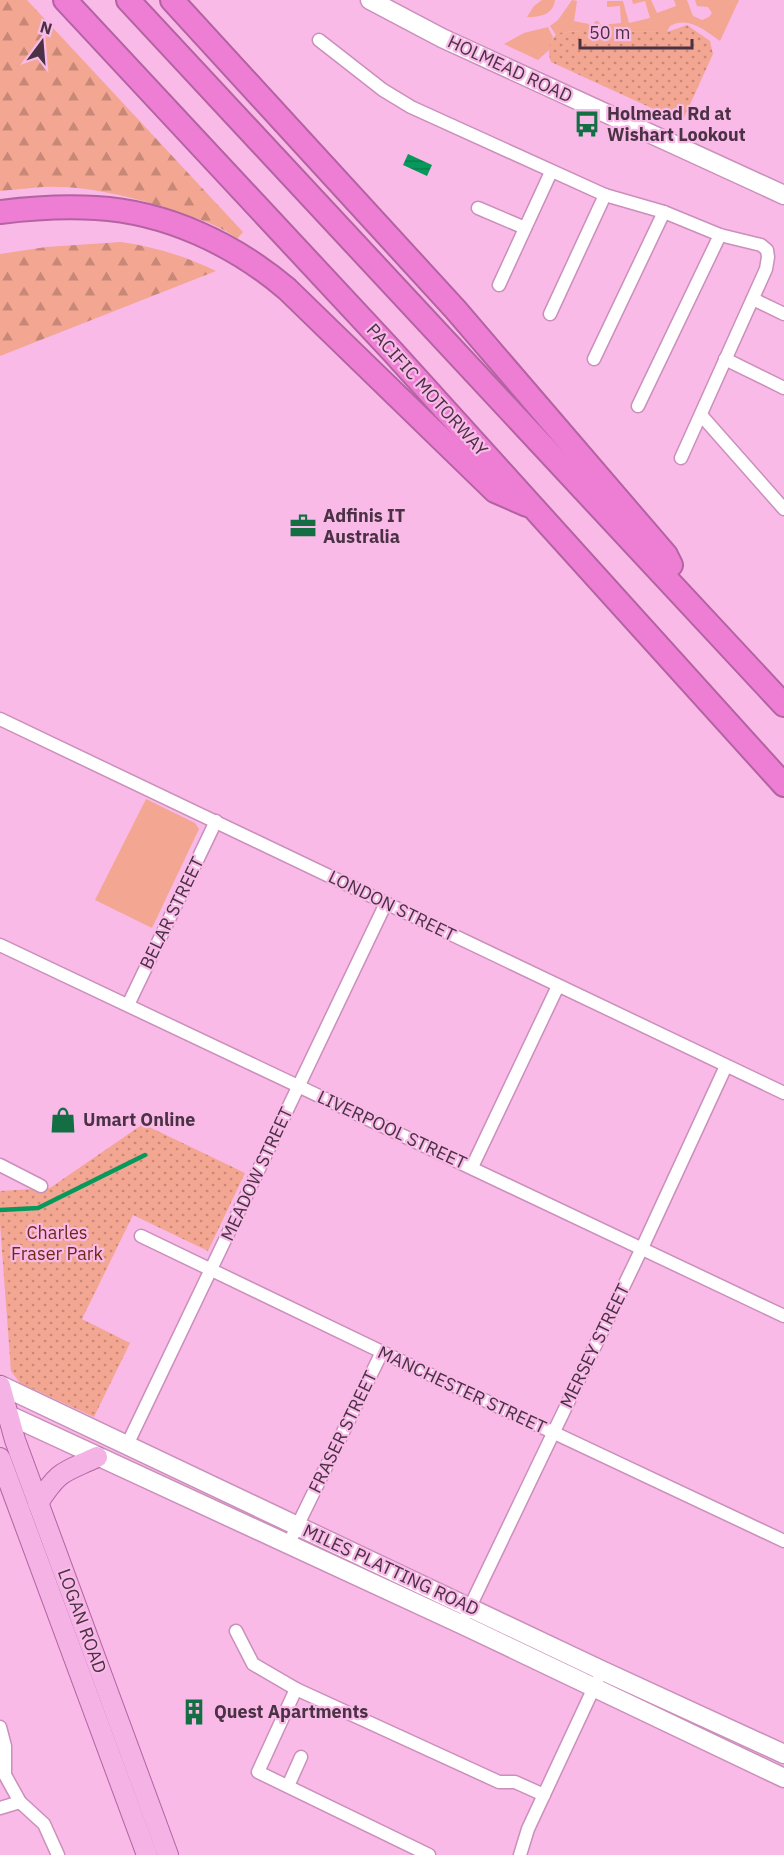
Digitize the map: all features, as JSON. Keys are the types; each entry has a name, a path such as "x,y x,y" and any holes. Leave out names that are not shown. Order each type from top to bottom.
{"highway":[{"name":"PACIFIC MOTORWAY","path":"65,0 392,351 784,785"},
{"path":"128,0 784,705"},
{"path":"172,0 455,309 666,555 686,598"},
{"path":"0,212 66,207 113,210 179,225 232,250 272,276 495,491 534,508"}],"main road":[{"name":"HOLMEAD ROAD","path":"370,0 442,38 784,195"},
{"name":"MILES PLATTING ROAD","path":"0,1385 601,1670 784,1754"},
{"name":"LOGAN ROAD","path":"0,1385 3,1413 168,1855"},
{"name":"MILES PLATTING ROAD","path":"3,1413 463,1625 784,1778"},
{"path":"38,1503 57,1476 65,1470 97,1457"},
{"name":"LOGAN ROAD","path":"0,1458 147,1855"}],"street":[{"path":"319,40 383,90 411,107 605,195 663,212 720,235 752,241 767,250 766,269 681,458"},
{"path":"499,285 551,172"},
{"path":"550,314 605,195"},
{"path":"478,208 525,228"},
{"path":"594,359 663,212"},
{"path":"638,406 720,235"},
{"path":"753,299 784,314"},
{"path":"725,359 784,388"},
{"path":"701,414 784,509"},
{"name":"LONDON STREET","path":"0,719 784,1093"},
{"name":"BELAR STREET","path":"128,1005 216,821"},
{"name":"MEADOW STREET","path":"127,1445 386,903"},
{"name":"LIVERPOOL STREET","path":"0,945 784,1316"},
{"path":"472,1167 558,986"},
{"name":"MERSEY STREET","path":"463,1625 469,1607 642,1248 726,1066"},
{"path":"0,1165 41,1186"},
{"name":"MANCHESTER STREET","path":"141,1236 382,1352 784,1540"},
{"name":"FRASER STREET","path":"288,1545 382,1352"},
{"path":"236,1631 253,1664 296,1689 499,1782 515,1782 544,1795"},
{"path":"520,1855 522,1843 601,1670"},
{"path":"296,1689 258,1772 429,1855"},
{"path":"0,1727 5,1746 6,1774 20,1802 44,1824 58,1855"},
{"path":"288,1786 301,1757"},
{"path":"0,1808 20,1802"}],"green space":[{"path":"0,0 27,0 243,232 237,239 220,228 200,220 115,194 60,187 0,191"},
{"path":"542,0 555,0 552,9 541,16 527,17 534,6"},
{"path":"572,0 577,1 574,21 594,25 595,21 598,21 601,25 621,23 620,6 607,7 607,1 623,1 629,23 650,18 645,1 633,4 632,0 651,0 657,13 676,6 674,0 687,0 693,16 702,20 712,13 708,7 697,6 695,0 739,0 720,41 690,23 677,23 670,26 667,32 581,31 556,35 550,26 558,20"},
{"path":"687,25 710,41 713,54 682,122 551,62 549,50 551,42 558,33 667,32"},
{"path":"548,27 553,37 549,50 538,60 504,44 524,33"},
{"path":"121,242 170,253 216,271 0,356 0,254 46,247"},
{"path":"146,799 195,823 199,829 152,928 95,900"},
{"name":"Charles Fraser Park","path":"143,1124 245,1173 208,1251 133,1215 82,1319 130,1343 94,1417 20,1383 11,1371 0,1224 0,1191 50,1188"}],"shaded area":[{"path":"408,154 432,165 427,176 403,165"}],"waterway":[{"path":"0,1210 38,1208 145,1155"}],"place":[{"name":"Holmead Rd at Wishart Lookout","path":"587,124"},
{"name":"Adfinis IT Australia","path":"303,526"},
{"name":"Umart Online","path":"63,1120"},
{"name":"Quest Apartments","path":"194,1712"}]}
